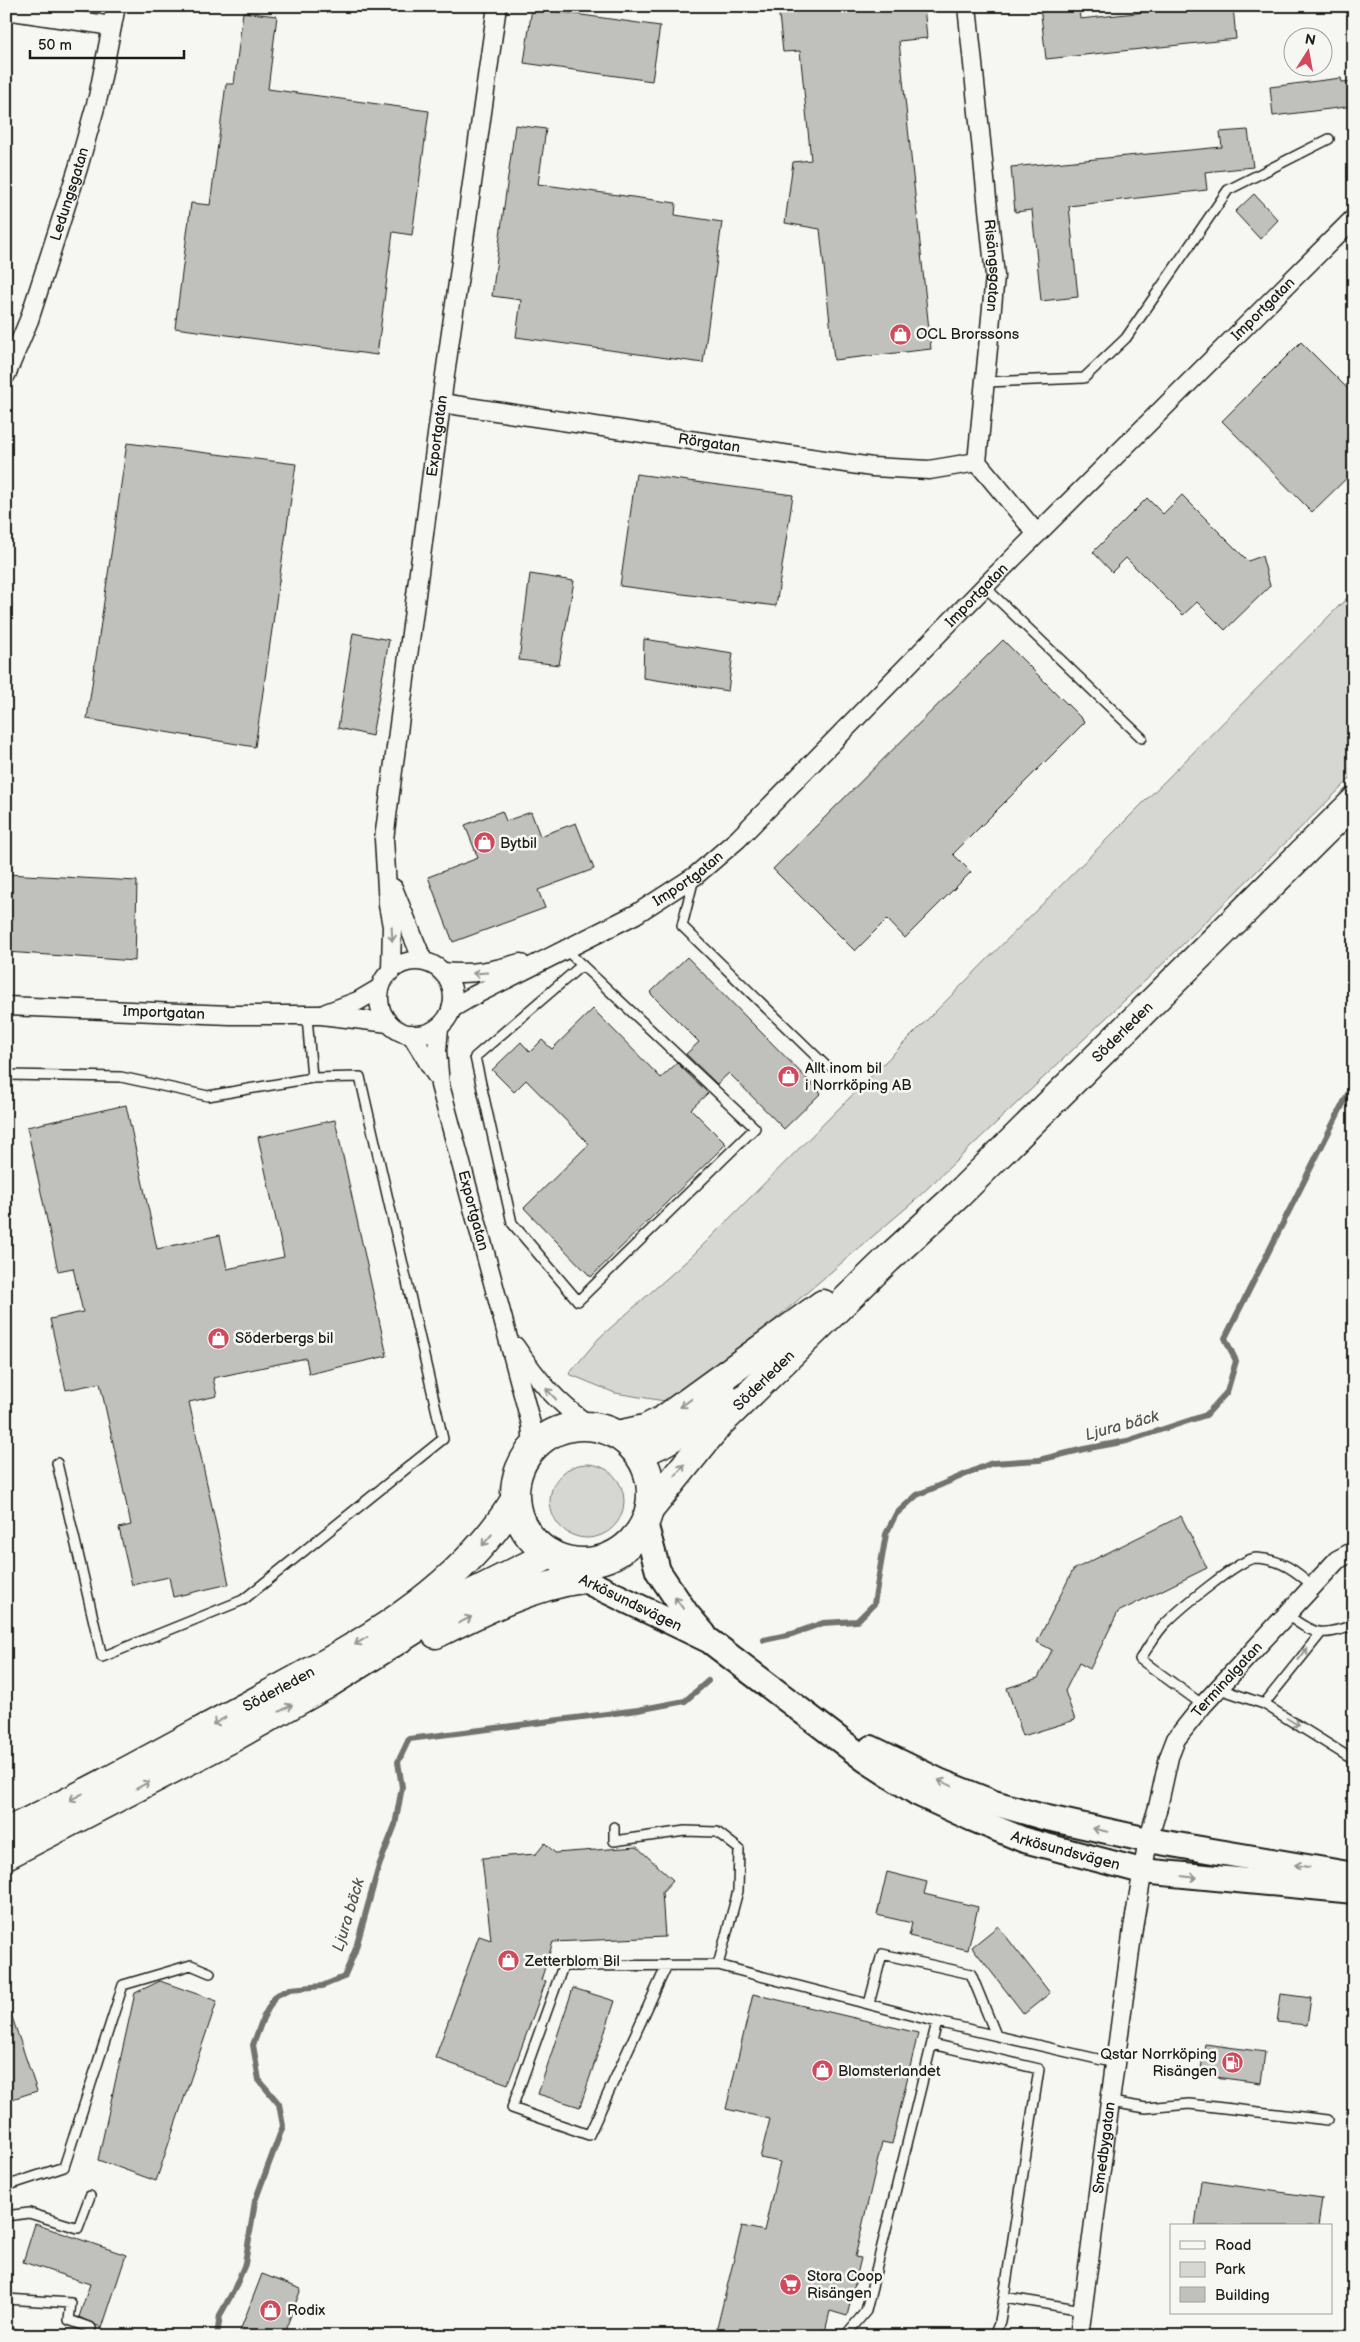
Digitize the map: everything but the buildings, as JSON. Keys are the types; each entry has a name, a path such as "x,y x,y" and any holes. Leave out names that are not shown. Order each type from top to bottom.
{"main road":[{"name":"Söderleden","path":"648,1516 718,1425 888,1259 966,1187 1354,802"},
{"name":"Söderleden","path":"618,1435 645,1429 664,1420 888,1259"},
{"name":"Söderleden","path":"638,1453 659,1445 700,1417 825,1303"},
{"path":"589,1425 618,1435 638,1453 648,1470 652,1489 648,1516 627,1546 602,1560 572,1562 554,1556 530,1537 517,1513 515,1500 518,1471 533,1447 545,1437 558,1430 589,1425"},
{"name":"Söderleden","path":"6,1832 140,1764 310,1671 405,1613 464,1565 487,1540 515,1500"},
{"name":"Arkösundsvägen","path":"648,1516 658,1571 686,1613 710,1641"},
{"name":"Söderleden","path":"6,1855 232,1738 326,1685 471,1594 554,1556"},
{"name":"Arkösundsvägen","path":"554,1556 582,1579 710,1641 866,1760 916,1793 973,1819 1024,1840 1142,1871 1354,1891"},
{"name":"Söderleden","path":"326,1685 506,1599 546,1585 582,1579"},
{"name":"Arkösundsvägen","path":"810,1716 889,1758 994,1802 1043,1817 1148,1840 1354,1875"}],"street":[{"name":"Ledungsgatan","path":"6,375 29,320 78,168 98,98 116,6"},
{"name":"Exportgatan","path":"391,970 393,950 384,838 441,403 497,6"},
{"name":"Risängsgatan","path":"967,6 995,276 977,462"},
{"path":"6,10 112,26"},
{"name":"Importgatan","path":"452,1009 473,996 636,914 695,876 738,839 985,587 1354,218"},
{"name":"Rörgatan","path":"441,403 872,467 929,470 977,462"},
{"path":"977,462 1038,534"},
{"name":"Exportgatan","path":"386,868 406,923 423,961"},
{"name":"Importgatan","path":"443,972 463,974 490,972 572,947"},
{"path":"411,961 423,961 434,965 443,972 452,989 452,1009 439,1027 426,1034 403,1033 390,1023 380,1007 380,988 391,970 411,961"},
{"name":"Importgatan","path":"314,1016 358,1001 380,988"},
{"name":"Importgatan","path":"6,1006 314,1016 390,1023"},
{"name":"Exportgatan","path":"439,1027 437,1051 440,1085 534,1435 533,1447"},
{"name":"Exportgatan","path":"411,1034 426,1057 440,1085"},
{"name":"Exportgatan","path":"508,1334 547,1391 563,1407 589,1425"},
{"name":"Terminalgatan","path":"1148,1840 1158,1807 1169,1757 1176,1738 1217,1688 1336,1560 1354,1550"},
{"name":"Smedbygatan","path":"1079,2336 1115,2063 1148,1840"}],"lane":[{"path":"986,382 1084,378 1126,338 1228,190 1329,139"},
{"path":"985,587 1142,738"},
{"path":"695,876 682,926 826,1066"},
{"path":"572,947 582,965 755,1128 578,1301 512,1223 475,1057 582,965"},
{"path":"312,1078 314,1016"},
{"path":"6,1075 121,1077 208,1096 312,1078 360,1077 443,1439 243,1600 102,1657 57,1462"},
{"path":"1203,1705 1140,1659 1166,1622 1234,1568 1254,1558 1276,1561 1290,1566 1313,1586"},
{"path":"1286,1614 1300,1625 1330,1634 1354,1625"},
{"path":"1264,1704 1321,1632"},
{"path":"1217,1688 1264,1704 1346,1756 1354,1758"},
{"path":"614,1827 614,1840 685,1831 717,1832 739,1849 738,1891 718,1965"},
{"path":"869,2004 882,1954 971,1974 996,2035"},
{"path":"6,2186 64,2167 123,1985 191,1965 210,1973"},
{"path":"667,1965 589,2135 512,2108 563,1966 667,1965 718,1965 937,2022 1115,2063"},
{"path":"845,2336 866,2311 937,2022"},
{"path":"932,2044 1039,2069 1000,2321 994,2336"},
{"path":"1111,2102 1146,2108 1189,2104 1328,2120"},
{"path":"6,2216 29,2213 78,2228 90,2196"},
{"path":"1004,2297 1082,2310"},
{"path":"6,2299 71,2304 69,2320 90,2328 88,2336"},
{"path":"6,2332 22,2336"}],"green space":[{"path":"1354,591 1354,775 1168,959 912,1203 677,1403 615,1393 569,1374 599,1338 691,1257"},
{"path":"587,1464 601,1467 613,1475 621,1487 624,1501 621,1515 613,1527 601,1535 587,1538 573,1535 561,1527 553,1515 550,1501 553,1487 561,1475 573,1467"}],"waterway":[{"name":"Ljura bäck","path":"764,1640 792,1634 823,1623 857,1621 874,1604 886,1534 896,1514 917,1495 992,1463 1039,1460 1127,1441 1206,1415 1227,1392 1236,1361 1225,1338 1354,1082"},
{"name":"Ljura bäck","path":"217,2336 220,2315 234,2290 245,2264 255,2201 283,2126 279,2104 259,2080 253,2045 263,2018 275,1996 290,1989 322,1986 344,1977 355,1951 379,1866 395,1825 402,1787 398,1762 409,1739 638,1710 685,1701 708,1681"}],"place":[{"name":"OCL Brorssons","path":"900,334"},
{"name":"Bytbil","path":"484,843"},
{"name":"Allt inom bil i Norrköping AB","path":"789,1077"},
{"name":"Söderbergs bil","path":"219,1338"},
{"name":"Zetterblom Bil","path":"509,1961"},
{"name":"Qstar Norrköping Risängen","path":"1233,2063"},
{"name":"Blomsterlandet","path":"822,2071"},
{"name":"Stora Coop Risängen","path":"791,2285"},
{"name":"Rodix","path":"271,2310"}]}
